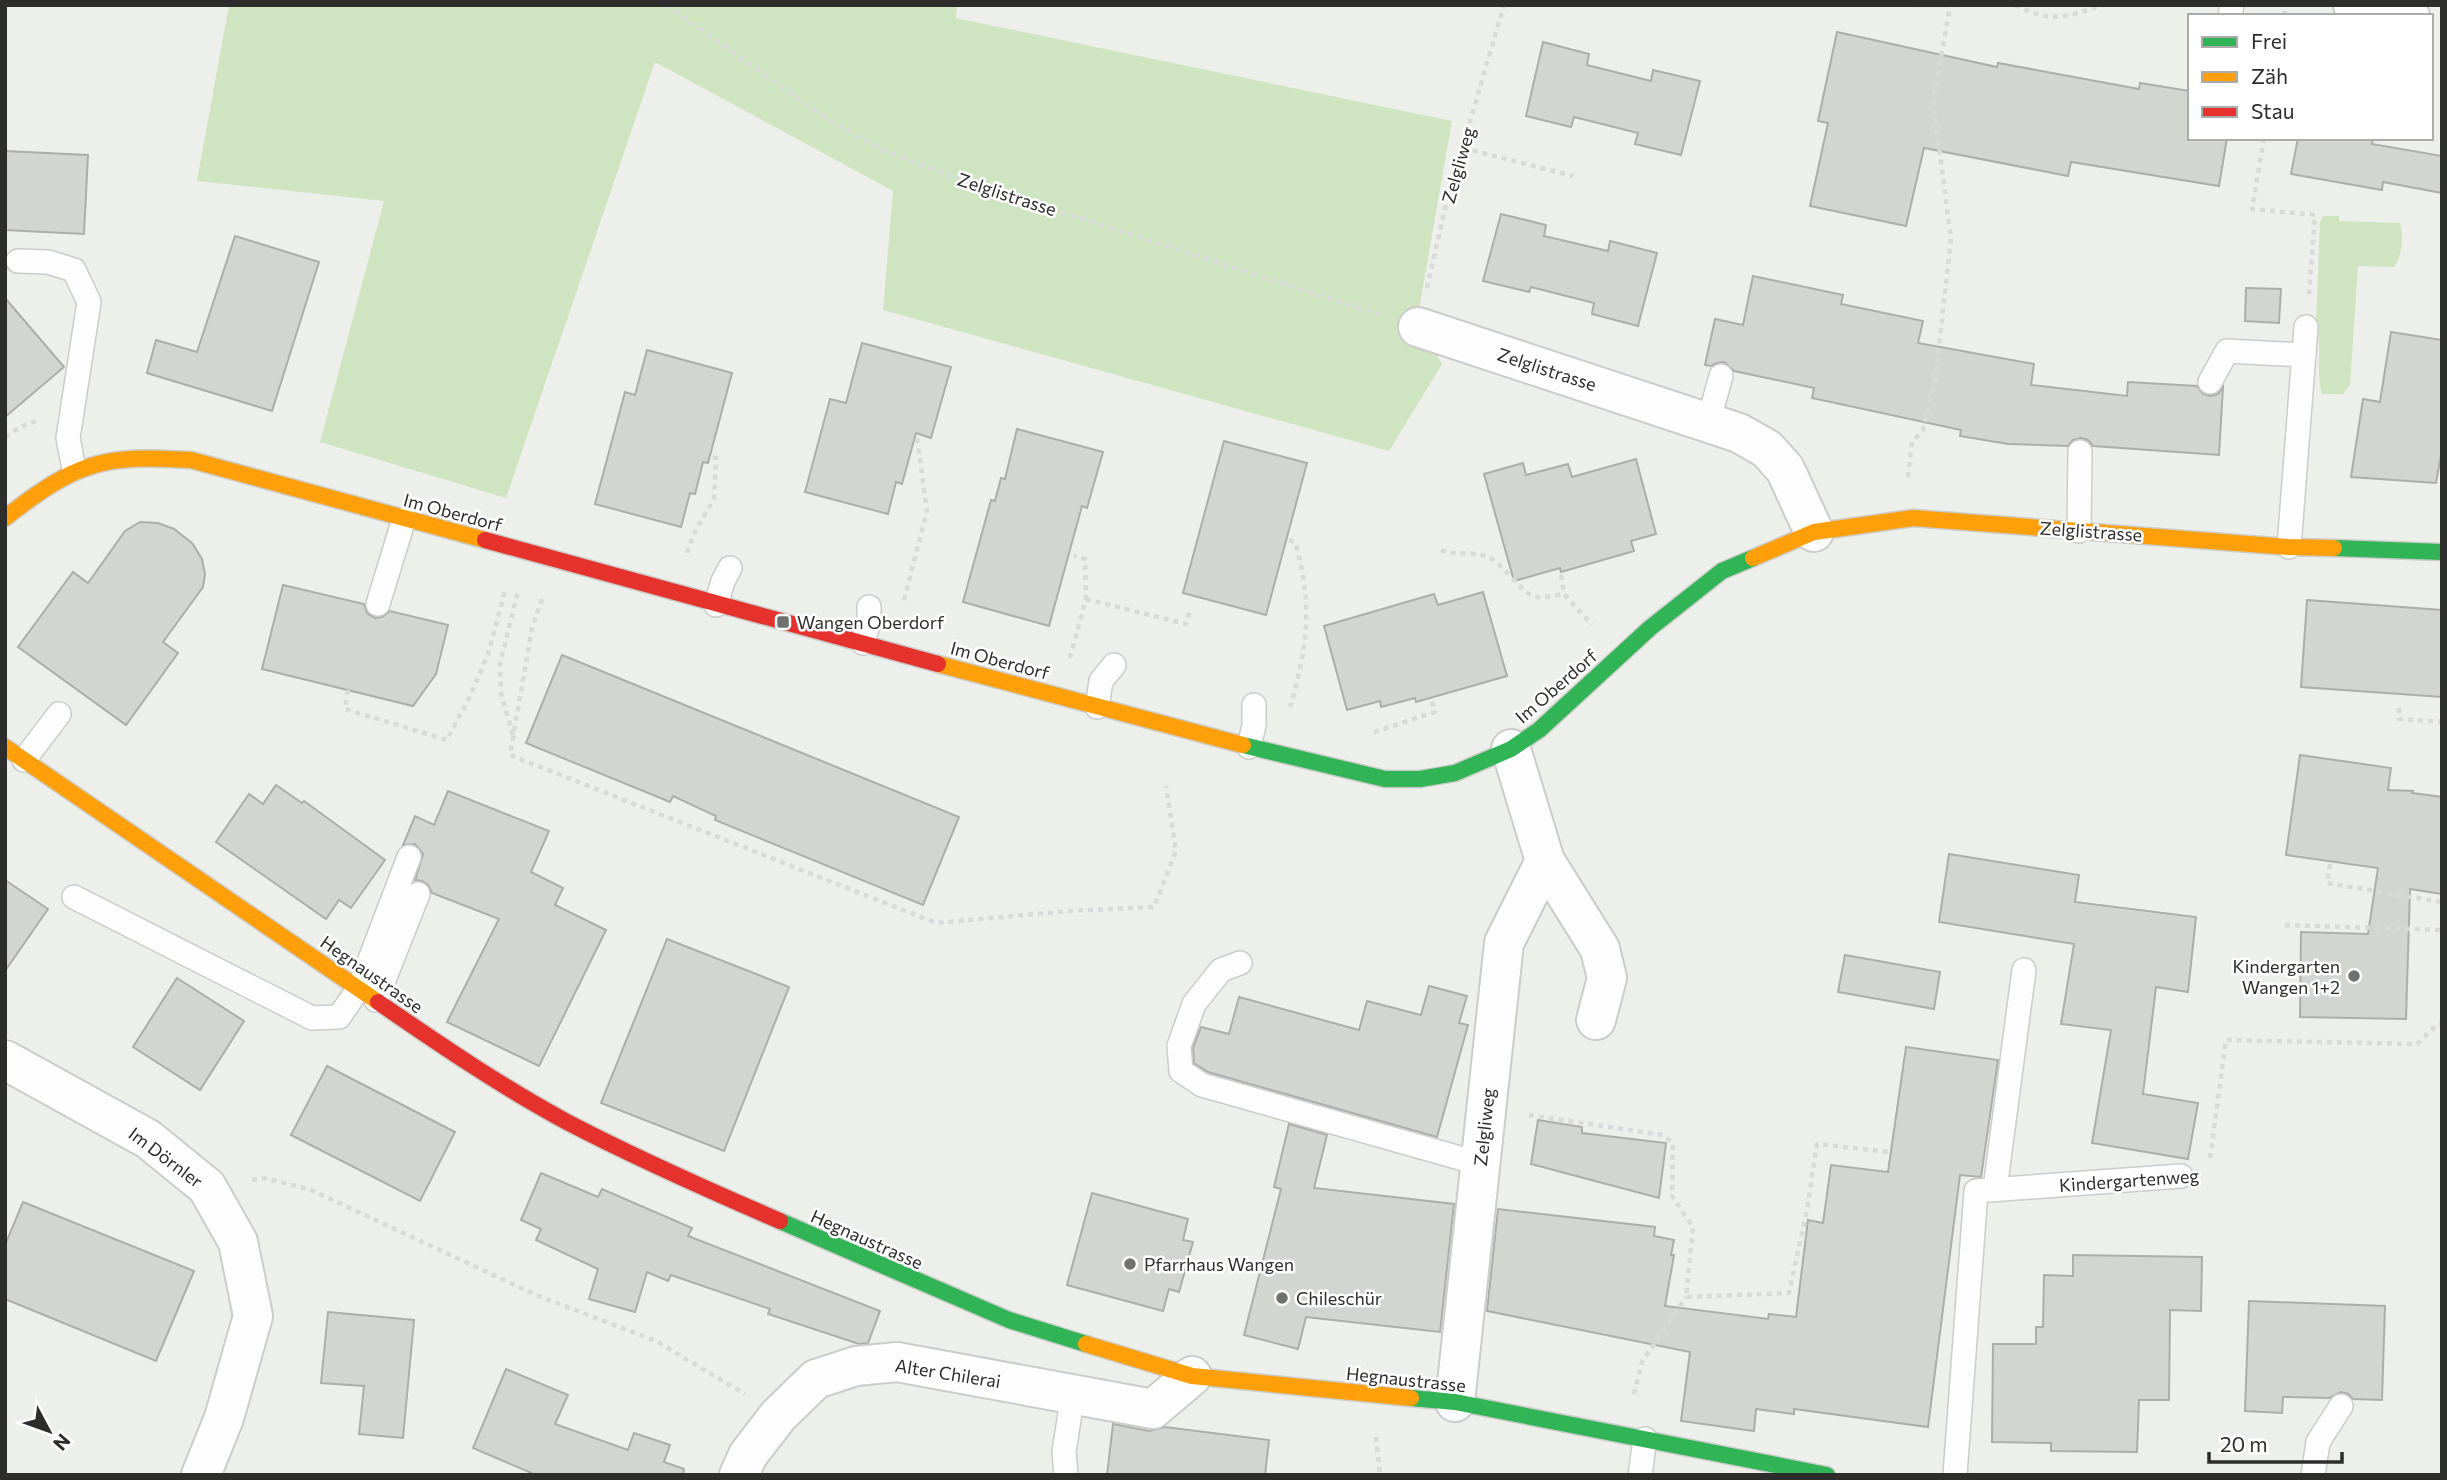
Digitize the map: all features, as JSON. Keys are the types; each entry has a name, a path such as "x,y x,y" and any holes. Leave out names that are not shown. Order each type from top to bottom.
{"street":[{"path":"2354,5 2400,14"},
{"name":"Zelglistrasse","path":"1419,327 1739,433 1767,449 1784,469 1814,532 1913,518 2289,547 2442,552"},
{"name":"Im Oberdorf","path":"5,518 41,488 74,469 101,460 155,457 191,460 1097,707 1385,779 1420,779 1455,773 1511,749 1539,730 1650,628 1722,571 1814,532"},
{"path":"1511,749 1545,861 1600,949 1607,978 1596,1020"},
{"name":"Hegnaustrasse","path":"15,754 441,1045 566,1121 678,1176 1009,1320 1192,1376 1455,1402 1827,1475"},
{"name":"Zelgliweg","path":"1455,1402 1504,943 1545,861"},
{"name":"Im Dörnler","path":"5,1060 148,1139 206,1187 238,1242 253,1316 223,1418 201,1475"},
{"name":"Alter Chilerai","path":"738,1475 748,1455 778,1416 816,1379 856,1366 897,1362 1153,1409 1192,1376"}],"lane":[{"path":"18,261 48,262 74,270 89,302 68,438 74,469"},
{"path":"2289,547 2306,327"},
{"path":"2210,382 2227,351 2304,355"},
{"path":"1708,423 1721,376"},
{"path":"2079,531 2080,452"},
{"path":"378,604 404,519"},
{"path":"716,605 730,568"},
{"path":"863,643 869,621 869,607"},
{"path":"1097,707 1101,681 1114,664"},
{"path":"1249,747 1254,725 1254,705"},
{"path":"15,754 59,714"},
{"path":"368,994 410,857"},
{"path":"74,897 312,1018 338,1017 368,994 418,894"},
{"path":"1240,963 1222,970 1194,1004 1179,1046 1181,1071 1202,1085 1480,1164"},
{"path":"1955,1475 1976,1191 1995,1189 2024,970"},
{"name":"Kindergartenweg","path":"1995,1189 2181,1176"},
{"path":"1066,1475 1064,1452 1073,1394"},
{"path":"2313,1475 2318,1442 2341,1406"},
{"path":"1640,1475 1645,1439"}],"path":[{"name":"Zelglistrasse","path":"666,5 817,113 882,150 956,178 1419,327"},
{"name":"Zelgliweg","path":"1419,327 1446,204 1504,5"},
{"path":"1913,5 1958,5"},
{"path":"2015,5 2039,17 2067,17 2102,5"},
{"path":"1907,489 1912,442 1923,430 1935,382 1951,239 1933,100 1950,7"},
{"path":"2264,140 2252,209 2315,215 2306,327"},
{"path":"1463,148 1573,176"},
{"path":"902,607 927,511 917,438"},
{"path":"673,592 695,531 714,499 716,458 712,457"},
{"path":"1277,753 1302,666 1308,612 1299,557 1295,542 1289,540"},
{"path":"1440,550 1484,555 1502,565 1527,593 1536,597 1564,594"},
{"path":"1061,696 1086,599 1085,559 1074,556"},
{"path":"513,737 501,693 500,664 519,589"},
{"path":"348,690 345,709 447,740 488,654 505,593"},
{"path":"1086,599 1186,624 1190,610"},
{"path":"540,605 532,628 510,755 936,923 1069,911 1154,907 1176,851 1166,786"},
{"path":"2399,708 2399,719 2442,722"},
{"path":"2330,864 2326,883 2442,902"},
{"path":"2285,925 2442,930"},
{"name":"Kindergartenweg","path":"2181,1176 2208,1174 2226,1040 2417,1044 2438,1024 2442,1024"},
{"path":"1486,1110 1591,1122 1663,1135 1673,1143 1672,1196 1693,1227 1686,1297 1642,1362 1633,1399"},
{"path":"1686,1297 1788,1293 1807,1210 1817,1144 1889,1152"},
{"path":"206,1187 264,1178 309,1189 537,1295 656,1341 743,1392 778,1416"},
{"path":"1376,1436 1380,1475"}],"green space":[{"path":"229,5 957,5 956,18 1452,121 1414,338 1430,343 1442,364 1389,451 883,310 893,191 655,62 506,498 320,442 384,201 197,181"},
{"path":"2323,216 2339,216 2339,221 2400,223 2402,235 2402,246 2394,267 2358,266 2350,385 2343,394 2322,394 2320,385 2316,324 2320,222"}],"building":[{"path":"1837,32 1997,67 1998,63 2139,89 2140,83 2188,91 2188,140 2227,140 2219,186 2071,162 2068,176 1924,148 1906,226 1810,206 1828,123 1818,121"},
{"path":"1543,42 1589,54 1587,65 1651,81 1653,70 1700,81 1681,155 1635,144 1638,133 1574,117 1571,127 1526,116"},
{"path":"2298,140 2373,140 2372,144 2442,156 2442,193 2383,182 2382,190 2291,174"},
{"path":"5,151 88,155 84,234 5,230"},
{"path":"1501,214 1546,225 1544,236 1608,251 1610,241 1657,253 1638,326 1592,314 1594,303 1531,287 1529,292 1483,281"},
{"path":"235,236 319,262 272,411 147,373 156,340 197,352"},
{"path":"1753,276 1843,295 1841,304 1923,321 1918,343 2034,364 2031,385 2127,396 2128,382 2197,386 2203,394 2210,396 2218,394 2223,387 2219,455 2093,446 2088,440 2081,438 2073,440 2068,446 2008,444 1960,436 1961,430 1812,398 1814,388 1734,371 1724,362 1705,365 1715,319 1743,325"},
{"path":"2246,288 2281,289 2279,323 2245,321"},
{"path":"5,298 64,367 5,417"},
{"path":"2391,332 2442,340 2442,450 2436,483 2351,477 2363,399 2380,402"},
{"path":"862,343 951,367 931,438 916,433 902,484 896,482 888,514 805,492 830,399 846,403"},
{"path":"647,350 732,373 708,463 703,462 695,494 690,493 681,527 595,504 625,392 635,395"},
{"path":"1017,429 1103,452 1087,508 1082,506 1049,626 963,602 991,500 995,501 1001,478 1005,479"},
{"path":"1224,441 1307,463 1266,615 1183,593"},
{"path":"1636,459 1656,534 1631,541 1634,551 1561,572 1560,568 1514,581 1484,474 1523,463 1526,475 1568,464 1572,477"},
{"path":"140,522 158,523 174,529 192,543 202,559 205,574 203,587 163,642 178,653 126,725 18,647 73,572 88,583 125,531"},
{"path":"283,585 364,604 367,613 375,618 390,611 448,625 436,674 413,706 262,669"},
{"path":"1483,592 1507,676 1416,702 1415,698 1381,707 1380,701 1347,710 1324,626 1434,594 1438,605"},
{"path":"2307,600 2442,610 2442,697 2301,687"},
{"path":"562,655 959,817 923,905 715,820 716,816 673,796 670,802 526,743"},
{"path":"2300,755 2391,768 2388,790 2413,791 2412,793 2442,797 2442,894 2410,889 2406,1019 2300,1017 2301,932 2368,934 2378,868 2286,855"},
{"path":"276,785 302,803 304,801 385,860 351,908 339,900 326,919 216,842 249,794 263,804"},
{"path":"448,791 549,831 531,872 563,888 555,905 606,930 539,1066 447,1022 499,919 432,893 428,885 415,880 423,854 415,844 403,845 415,816 434,825"},
{"path":"1949,854 2079,875 2075,902 2196,917 2188,992 2156,987 2143,1094 2198,1103 2188,1159 2092,1143 2111,1030 2061,1024 2074,944 1939,922"},
{"path":"5,880 48,909 5,971"},
{"path":"667,939 789,987 724,1151 601,1103"},
{"path":"1845,955 1940,972 1934,1009 1838,992"},
{"path":"177,978 244,1021 200,1090 133,1047"},
{"path":"1429,986 1467,996 1459,1023 1468,1025 1437,1137 1208,1072 1194,1063 1193,1048 1201,1027 1229,1034 1239,997 1359,1030 1367,1001 1421,1015"},
{"path":"1906,1047 1998,1060 1981,1177 1960,1175 1928,1427 1794,1409 1794,1414 1756,1409 1754,1431 1681,1421 1690,1352 1487,1311 1498,1209 1655,1227 1654,1236 1674,1240 1665,1306 1768,1319 1769,1314 1796,1317 1808,1220 1823,1223 1831,1165 1888,1172"},
{"path":"327,1066 455,1132 420,1201 291,1135"},
{"path":"1538,1120 1582,1127 1582,1133 1666,1143 1659,1198 1531,1164"},
{"path":"1289,1124 1327,1135 1314,1188 1454,1204 1440,1332 1306,1317 1298,1349 1244,1335 1281,1189 1274,1187"},
{"path":"541,1173 598,1197 602,1189 692,1228 688,1236 880,1311 868,1343 859,1344 768,1314 770,1309 671,1275 668,1281 647,1272 635,1312 589,1299 598,1269 536,1240 541,1229 521,1220"},
{"name":"Pfarrhaus Wangen","path":"1092,1193 1188,1219 1183,1240 1193,1242 1179,1292 1169,1289 1163,1311 1067,1285"},
{"path":"23,1202 194,1271 156,1361 5,1299 5,1245"},
{"path":"2073,1255 2202,1257 2201,1311 2170,1310 2169,1400 2139,1400 2137,1452 2051,1451 2051,1443 1992,1442 1993,1344 2036,1344 2036,1327 2043,1327 2044,1275 2073,1276"},
{"path":"2249,1301 2385,1306 2382,1400 2353,1399 2341,1392 2329,1398 2283,1397 2282,1413 2245,1411"},
{"path":"328,1312 414,1320 403,1438 359,1434 364,1386 321,1383"},
{"path":"506,1369 568,1395 555,1424 628,1450 634,1433 670,1445 664,1462 684,1469 683,1475 536,1475 473,1448"},
{"path":"1113,1424 1149,1431 1165,1427 1269,1440 1265,1475 1107,1475"}],"traffic: fast":[{"path":"2334,548 2442,552"},
{"path":"1243,745 1385,779 1420,779 1455,773 1511,749 1539,730 1650,628 1722,571 1753,558"},
{"path":"780,1221 1009,1320 1086,1344"},
{"path":"1411,1398 1455,1402 1827,1475"}],"traffic: slow":[{"path":"5,518 51,485 91,466 134,459 191,460 485,540"},
{"path":"1753,558 1814,532 1913,518 2289,547 2334,548"},
{"path":"938,664 1243,745"},
{"path":"5,747 378,1002"},
{"path":"1086,1344 1192,1376 1411,1398"}],"traffic: jam":[{"path":"485,540 938,664"},
{"path":"378,1002 543,1109 619,1148 780,1221"}],"place":[{"name":"Wangen Oberdorf","path":"783,622"},
{"name":"Kindergarten Wangen 1+2","path":"2354,976"},
{"name":"Pfarrhaus Wangen","path":"1130,1264"},
{"name":"Chileschür","path":"1282,1298"}]}
